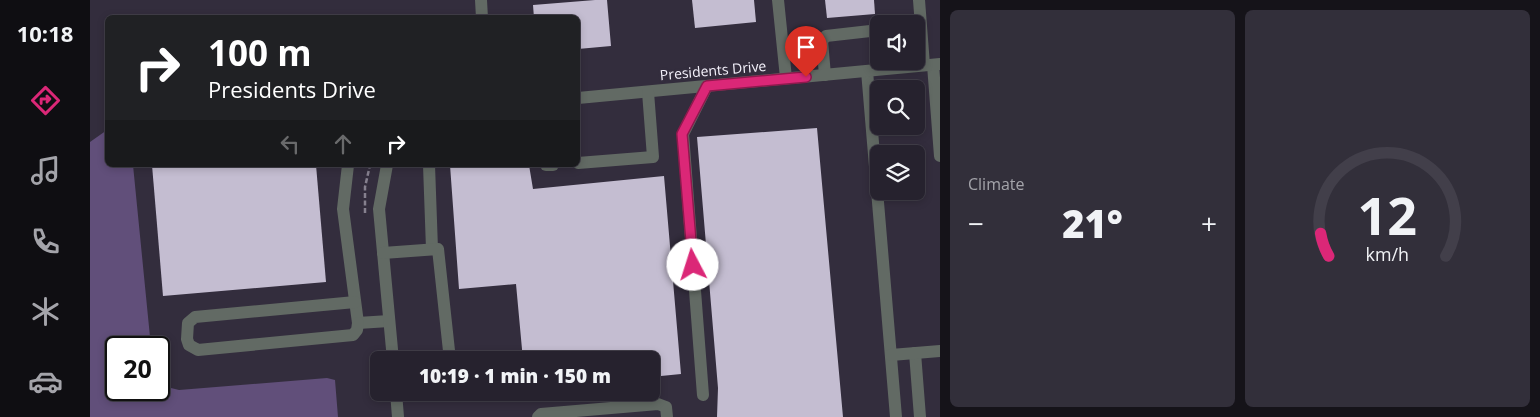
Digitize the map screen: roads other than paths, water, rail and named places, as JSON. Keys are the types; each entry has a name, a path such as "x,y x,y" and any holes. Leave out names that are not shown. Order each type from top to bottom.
{"street":[{"path":"481,0 482,15"},
{"path":"778,0 786,78"},
{"path":"919,0 932,65 940,156"},
{"path":"825,75 822,41 826,36 870,31"},
{"name":"Presidents Drive","path":"580,98 871,70"},
{"path":"867,71 896,417"},
{"path":"704,395 682,134 707,86"},
{"path":"580,163 653,157 648,92"},
{"path":"348,167 343,209 358,323 357,330 353,335 198,350 189,345 187,339 188,323 194,317 355,302"},
{"path":"387,167 378,209 392,351"},
{"path":"430,167 432,249"},
{"path":"383,253 438,249 449,351"},
{"path":"358,323 389,321"},
{"path":"891,355 940,351"},
{"path":"915,353 920,417"},
{"path":"397,401 398,417"},
{"path":"538,417 541,414 658,404 666,407 667,417"}]}
